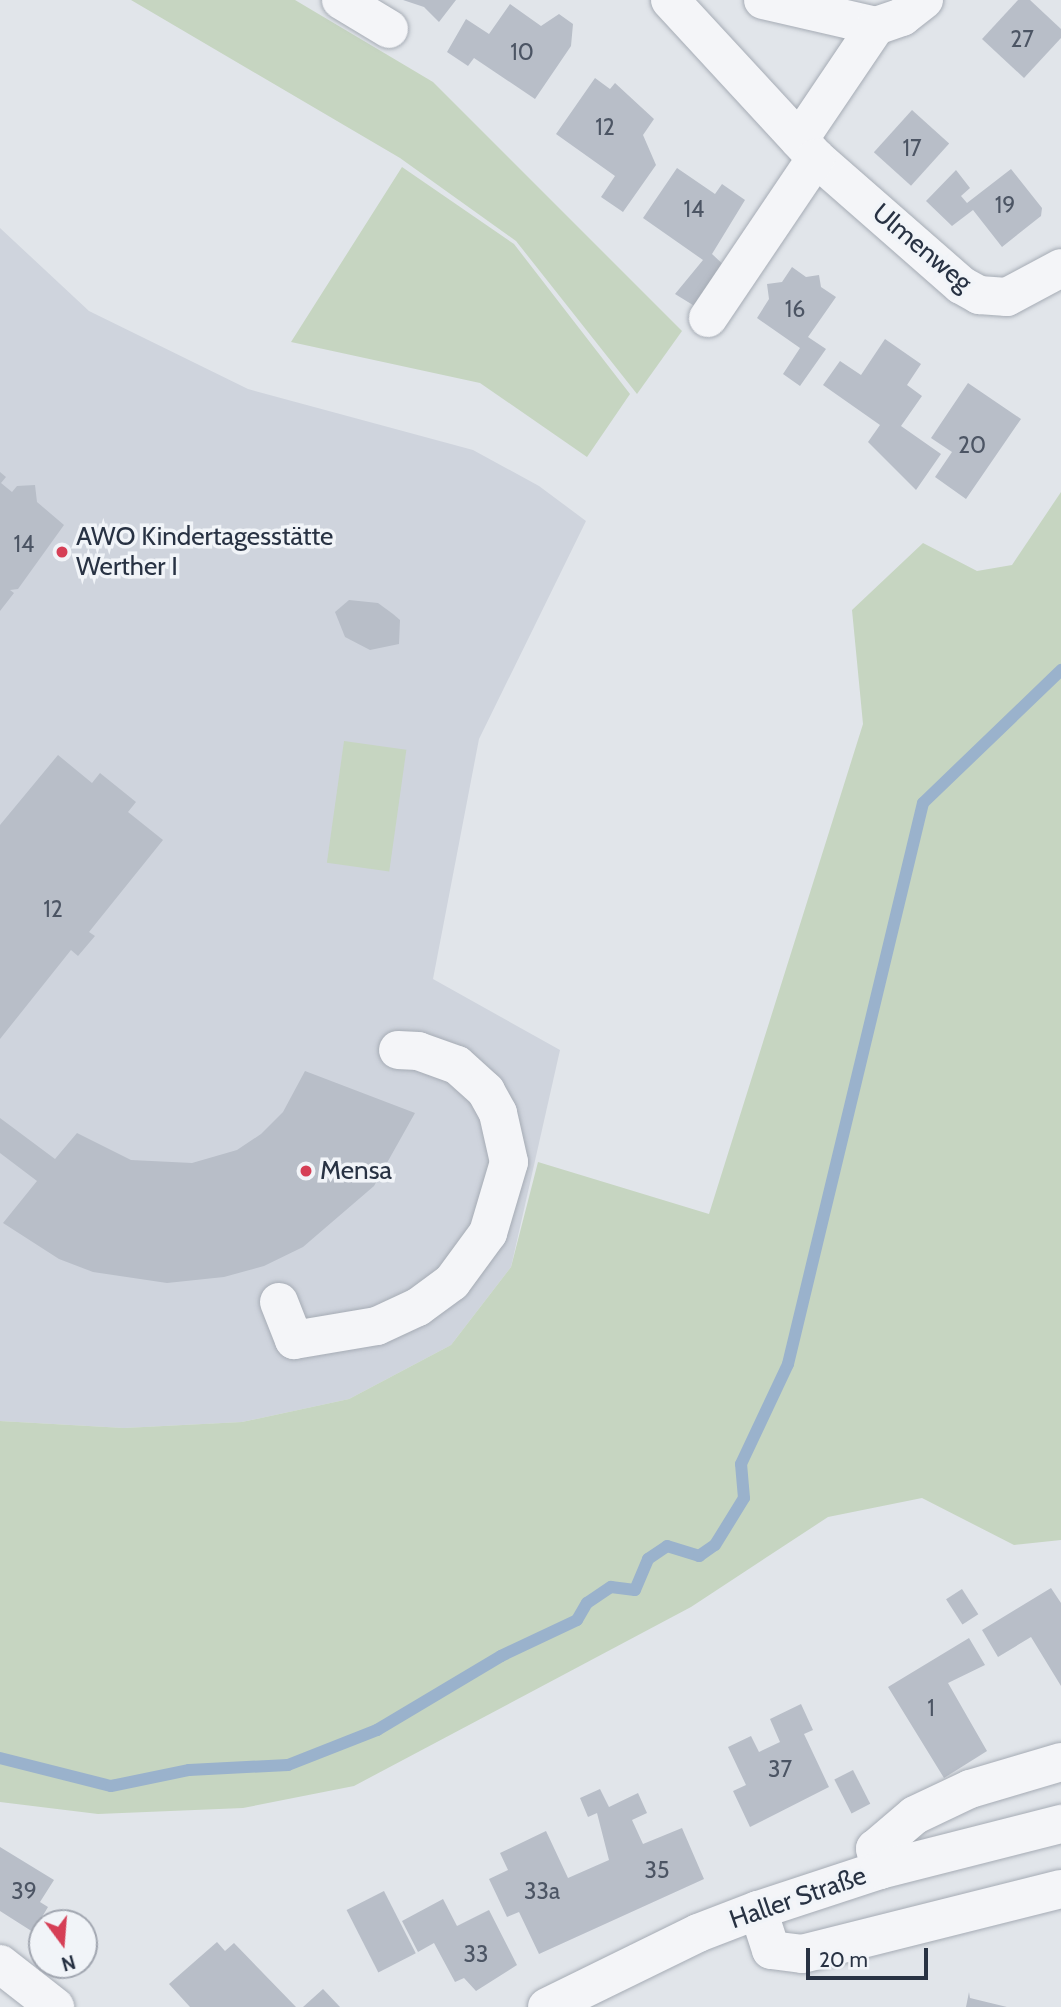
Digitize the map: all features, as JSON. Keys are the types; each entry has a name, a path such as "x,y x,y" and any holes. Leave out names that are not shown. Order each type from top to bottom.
{"street":[{"path":"341,0 389,29"},
{"name":"Ulmenweg","path":"670,0 807,149 979,295 1007,297 1061,268"},
{"path":"763,0 876,26 902,17 924,0"},
{"path":"708,317 876,26"},
{"path":"279,1302 294,1340 377,1326 418,1307 452,1282 488,1233 509,1162 498,1113 486,1091 457,1065 418,1051 398,1050"},
{"path":"880,1870 875,1849 915,1815 970,1789 1061,1762"},
{"name":"Haller Straße","path":"547,2007 698,1933 758,1910 880,1870 1061,1824"},
{"path":"758,1910 771,1950 802,1954 1061,1889"},
{"path":"0,1964 55,2007"}],"shaded area":[{"path":"0,228 89,311 248,389 473,450 539,486 586,521 479,739 433,979 560,1050 511,1267 451,1345 349,1399 242,1422 124,1428 0,1421"}],"green space":[{"path":"131,0 295,0 433,82 682,331 637,394 516,241 400,158"},
{"path":"402,167 514,244 630,394 587,457 480,383 291,342"},
{"path":"1061,492 1061,1540 1014,1545 922,1498 828,1517 691,1607 354,1786 243,1808 98,1814 0,1802 0,1421 124,1428 242,1422 349,1399 451,1345 511,1267 538,1162 709,1214 863,724 852,610 923,543 977,571 1012,565"},
{"path":"344,741 406,750 389,872 327,863"}],"building":[{"path":"403,0 456,0 439,22 424,7"},
{"path":"1018,0 1030,0 1061,29 1061,38 1024,78 982,39"},
{"path":"510,4 541,26 559,14 573,24 571,46 535,99 474,58 468,66 447,52 466,19 489,34"},
{"path":"595,78 610,89 615,83 654,119 643,135 656,165 623,212 601,197 615,176 556,134"},
{"path":"912,110 949,143 911,186 874,152"},
{"path":"677,168 715,194 722,184 745,200 712,254 728,269 701,310 675,294 703,260 643,218"},
{"path":"1011,169 1042,208 1041,216 1002,247 973,210 952,226 926,201 956,170 970,188 961,196 967,203"},
{"path":"792,267 806,277 819,275 821,287 836,297 808,337 826,349 800,386 783,374 800,348 757,318 769,299 767,284 782,282"},
{"path":"885,339 921,364 907,385 922,396 901,426 941,454 916,490 868,442 880,425 823,385 840,361 861,375"},
{"path":"968,383 1021,419 966,499 935,477 952,452 931,438"},
{"path":"0,472 6,477 1,483 12,492 17,486 35,485 37,502 64,525 18,589 10,590 14,593 0,611"},
{"path":"349,600 378,603 400,620 399,644 370,650 345,637 335,612"},
{"path":"58,755 92,783 100,773 136,802 128,812 163,840 89,932 95,936 78,956 71,950 0,1039 0,825"},
{"path":"305,1071 415,1113 374,1186 303,1247 264,1266 224,1277 167,1283 93,1272 59,1259 3,1223 37,1181 0,1153 0,1118 55,1159 77,1133 131,1160 192,1163 237,1150 261,1134 283,1112"},
{"path":"1051,1588 1061,1603 1061,1686 1031,1637 998,1657 982,1630"},
{"path":"962,1589 978,1614 962,1625 946,1599"},
{"path":"969,1638 985,1665 948,1683 987,1751 944,1778 888,1687"},
{"path":"801,1704 813,1730 804,1734 829,1787 750,1827 733,1791 746,1785 728,1747 751,1736 759,1752 780,1742 770,1719"},
{"path":"853,1770 870,1804 852,1813 834,1780"},
{"path":"600,1789 609,1807 638,1793 647,1813 632,1820 643,1844 682,1828 704,1879 539,1954 519,1912 507,1917 489,1879 508,1870 500,1853 546,1831 568,1878 609,1860 597,1813 588,1817 580,1798"},
{"path":"0,1847 54,1880 40,1902 48,1907 47,1909 28,1909 28,1929 0,1911"},
{"path":"384,1891 416,1953 378,1972 347,1910"},
{"path":"443,1899 457,1926 489,1910 517,1965 476,1991 464,1978 455,1982 434,1943 418,1952 402,1921"},
{"path":"217,1942 225,1951 234,1943 296,2007 190,2007 169,1984"},
{"path":"323,1989 340,2007 303,2007"},
{"path":"969,1992 970,1998 1007,2007 966,2007"}],"waterway":[{"path":"0,1758 111,1786 189,1770 288,1765 377,1730 501,1656 577,1620 587,1603 611,1587 635,1590 648,1559 667,1546 699,1556 715,1545 744,1498 741,1464 788,1364 923,803 1061,670"}],"place":[{"name":"AWO Kindertagesstätte Werther I","path":"62,552"},
{"name":"Mensa","path":"306,1171"}]}
